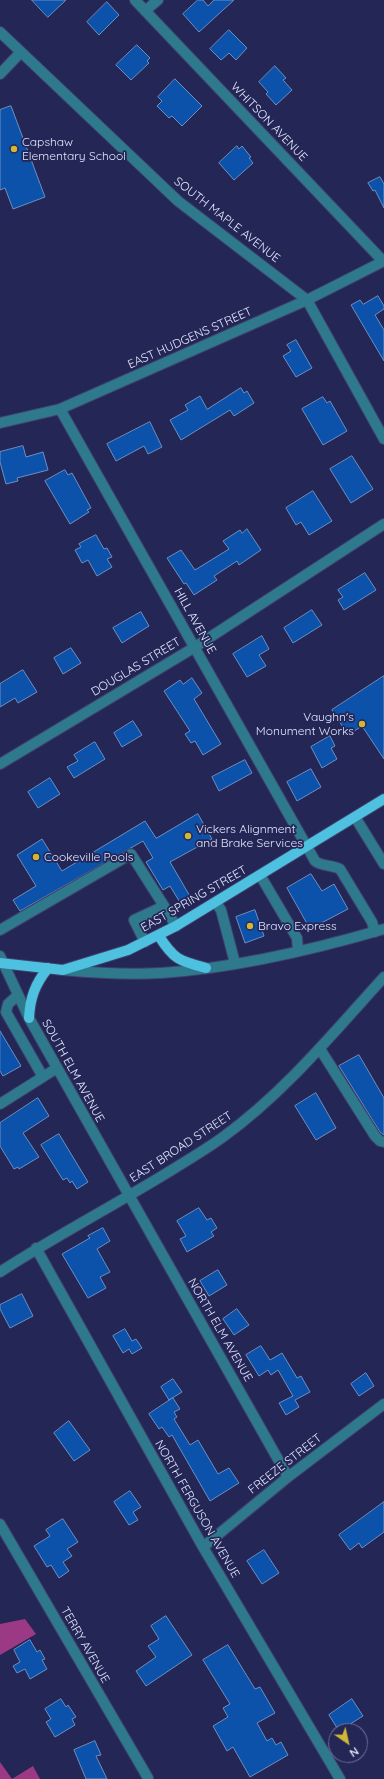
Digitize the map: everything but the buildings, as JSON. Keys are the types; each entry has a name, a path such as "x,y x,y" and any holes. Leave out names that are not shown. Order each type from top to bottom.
{"main road":[{"name":"EAST SPRING STREET","path":"1,961 63,970 128,950 159,936 216,903 384,799"},
{"path":"159,936 175,958 185,963 206,968"},
{"path":"29,1018 29,1003 34,988 48,968"}],"street":[{"name":"WHITSON AVENUE","path":"135,0 384,261"},
{"path":"145,11 158,0"},
{"name":"SOUTH MAPLE AVENUE","path":"0,32 178,201 307,300 384,439"},
{"path":"0,74 22,52"},
{"name":"EAST HUDGENS STREET","path":"0,422 60,409 307,300 384,261"},
{"name":"HILL AVENUE","path":"60,409 307,847 318,864 333,865 340,869 372,922 380,931"},
{"name":"DOUGLAS STREET","path":"0,764 195,647 384,524"},
{"path":"355,817 380,848 384,864"},
{"path":"0,930 131,854 176,926"},
{"path":"260,875 297,938 298,951"},
{"path":"216,903 220,910 235,963"},
{"path":"145,942 134,920 164,906"},
{"path":"63,970 110,974 161,973 206,968 298,951 380,931"},
{"name":"SOUTH ELM AVENUE","path":"1,961 29,1018 129,1196"},
{"name":"EAST BROAD STREET","path":"0,1272 36,1248 129,1196 222,1138 262,1107 298,1074 384,977"},
{"path":"18,995 8,1004 6,1012 43,1077"},
{"path":"320,1049 376,1136 380,1141 384,1142"},
{"path":"0,1104 57,1068"},
{"name":"NORTH ELM AVENUE","path":"129,1196 288,1477"},
{"name":"NORTH FERGUSON AVENUE","path":"36,1248 203,1547 340,1779"},
{"name":"FREEZE STREET","path":"203,1547 288,1477 384,1404"},
{"name":"TERRY AVENUE","path":"0,1524 148,1778"}],"shaded area":[{"path":"25,1619 36,1634 0,1655 0,1624"},
{"path":"0,1762 12,1779 0,1779"},
{"path":"33,1766 40,1779 12,1779"}],"place":[{"name":"Capshaw Elementary School","path":"14,149"},
{"name":"Vaughn's Monument Works","path":"362,724"},
{"name":"Vickers Alignment and Brake Services","path":"188,836"},
{"name":"Cookeville Pools","path":"36,857"},
{"name":"Bravo Express","path":"250,926"}]}
